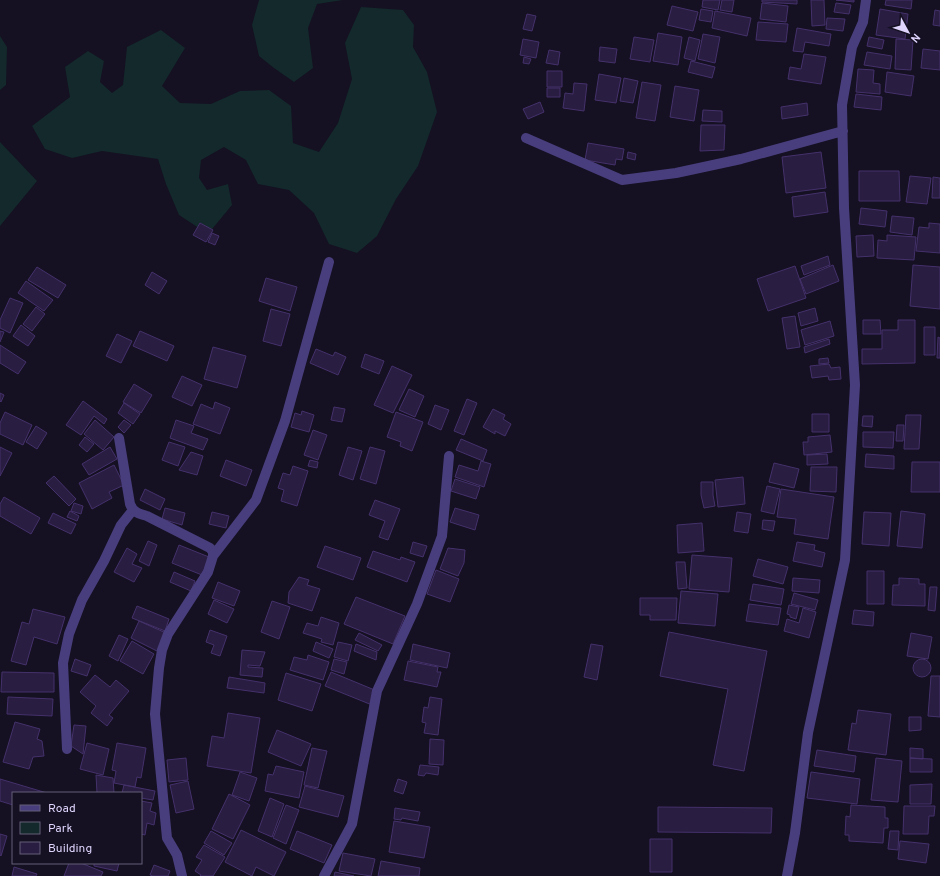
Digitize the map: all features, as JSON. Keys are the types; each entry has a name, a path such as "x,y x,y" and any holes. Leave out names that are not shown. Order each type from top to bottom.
{"street":[{"path":"787,876 795,833 808,733 845,560 855,385 844,208 842,105 852,47 863,22 866,0"},
{"path":"526,138 622,180 676,173 742,159 843,131"},
{"path":"182,876 177,855 167,838 155,714 162,650 168,634 208,572 213,556 256,500 285,421 329,262"},
{"path":"119,438 130,504 133,510 138,514 147,516 210,548 213,552 213,556"},
{"path":"324,876 352,824 377,691 417,604 442,536 448,456"},
{"path":"67,749 63,663 69,634 82,600 104,561 121,525 133,510"}],"green space":[{"path":"259,0 343,0 317,4 308,28 313,68 294,82 259,56 252,25"},
{"path":"361,7 403,10 414,25 413,47 427,72 437,112 418,166 396,199 377,236 357,253 329,244 314,213 289,190 258,184 246,160 224,147 201,160 199,178 207,190 228,184 232,205 208,234 179,215 166,184 158,159 102,151 72,158 45,149 32,126 70,97 65,67 88,51 104,61 100,82 112,93 123,85 127,47 161,30 185,48 162,86 180,103 211,104 240,91 269,90 291,106 293,143 319,152 338,123 352,79 345,43"},
{"path":"0,36 7,47 6,85 0,90"},
{"path":"0,142 37,181 0,226"}],"building":[{"path":"703,0 720,0 718,10 702,7"},
{"path":"722,0 734,0 732,12 720,10"},
{"path":"762,0 797,0 797,4 762,2"},
{"path":"811,0 824,0 825,25 812,26"},
{"path":"836,0 854,0 854,2"},
{"path":"886,0 912,0 911,9 885,5"},
{"path":"762,3 788,6 786,22 760,19"},
{"path":"836,3 851,5 849,14 834,12"},
{"path":"672,6 698,12 693,31 667,25"},
{"path":"701,9 713,11 711,22 699,20"},
{"path":"880,9 908,14 905,39 876,35"},
{"path":"935,10 940,11 940,26 933,25"},
{"path":"715,11 751,18 747,36 712,28"},
{"path":"527,14 536,16 532,31 523,29"},
{"path":"827,18 845,19 843,31 826,29"},
{"path":"758,22 788,24 786,42 756,40"},
{"path":"797,28 831,34 829,46 805,42 803,52 793,51"},
{"path":"658,33 682,37 678,65 653,61"},
{"path":"703,34 720,37 715,63 698,59"},
{"path":"634,37 654,40 650,62 630,59"},
{"path":"689,37 700,40 695,61 684,58"},
{"path":"869,37 884,40 882,49 867,46"},
{"path":"523,39 539,42 536,58 520,55"},
{"path":"896,39 913,40 911,70 895,69"},
{"path":"600,47 617,49 615,63 599,61"},
{"path":"923,49 940,51 940,70 921,68"},
{"path":"549,50 560,52 558,65 546,63"},
{"path":"867,52 892,56 890,69 864,65"},
{"path":"804,54 826,57 821,84 788,79 790,67 801,69"},
{"path":"524,57 531,59 529,64 523,63"},
{"path":"691,61 715,67 712,78 688,72"},
{"path":"858,69 874,70 873,83 880,84 880,94 856,92"},
{"path":"547,71 562,71 562,87 547,87"},
{"path":"887,72 914,76 911,96 885,92"},
{"path":"599,74 621,78 616,103 595,100"},
{"path":"624,78 638,81 633,103 620,101"},
{"path":"642,82 661,85 655,121 636,118"},
{"path":"574,83 587,84 584,111 563,108 565,93 573,94"},
{"path":"675,86 699,90 694,121 670,117"},
{"path":"547,88 560,88 560,97 547,97"},
{"path":"856,94 882,97 881,110 854,107"},
{"path":"540,102 544,112 528,119 523,109"},
{"path":"807,103 808,115 782,119 781,107"},
{"path":"703,110 722,111 722,122 702,121"},
{"path":"701,125 725,125 724,150 700,151"},
{"path":"588,143 624,149 622,160 616,159 615,165 585,160"},
{"path":"628,152 636,154 635,160 627,158"},
{"path":"821,152 826,188 786,193 782,157"},
{"path":"859,171 899,171 900,201 859,201"},
{"path":"910,176 931,178 927,204 906,202"},
{"path":"933,177 940,178 940,198 932,198"},
{"path":"825,192 828,212 794,217 792,197"},
{"path":"861,208 887,211 885,227 859,224"},
{"path":"892,216 914,218 912,235 890,232"},
{"path":"200,223 213,230 206,242 193,235"},
{"path":"929,223 940,224 940,253 916,251 919,227 929,228"},
{"path":"212,233 219,236 215,245 208,242"},
{"path":"873,235 874,256 857,257 856,236"},
{"path":"887,235 916,237 914,260 877,258 878,240 887,241"},
{"path":"828,256 830,265 804,275 801,266"},
{"path":"833,265 839,281 806,294 800,279"},
{"path":"913,265 940,267 940,309 910,306"},
{"path":"795,266 806,298 768,311 757,279"},
{"path":"37,267 66,285 58,298 28,280"},
{"path":"152,272 167,281 159,294 145,285"},
{"path":"266,278 297,287 290,311 259,301"},
{"path":"26,281 53,300 44,311 18,293"},
{"path":"10,298 23,303 10,333 0,328 0,320"},
{"path":"36,307 45,314 32,331 23,324"},
{"path":"815,308 818,321 801,326 798,313"},
{"path":"271,309 290,314 281,346 263,341"},
{"path":"795,316 800,347 787,349 782,318"},
{"path":"863,320 880,320 881,334 863,334"},
{"path":"898,320 915,320 915,363 862,364 862,349 882,349 882,330 898,330"},
{"path":"830,321 834,336 805,345 801,330"},
{"path":"21,325 35,336 28,346 13,336"},
{"path":"924,327 935,327 935,355 924,355"},
{"path":"0,331 4,332 0,342"},
{"path":"140,331 174,346 167,361 133,346"},
{"path":"117,334 132,341 121,363 106,356"},
{"path":"938,337 940,338 940,358 937,358"},
{"path":"829,339 830,344 805,353 804,347"},
{"path":"0,345 26,362 18,374 0,363"},
{"path":"213,347 246,356 237,388 204,379"},
{"path":"316,349 333,356 335,352 346,357 338,375 310,363"},
{"path":"365,354 384,361 379,374 361,367"},
{"path":"828,358 829,363 819,364 819,359"},
{"path":"829,364 831,368 840,367 841,379 829,380 828,376 812,378 810,366"},
{"path":"392,366 412,375 393,413 374,405"},
{"path":"182,376 202,385 192,406 172,397"},
{"path":"134,384 152,395 141,413 123,402"},
{"path":"409,389 424,396 415,417 399,410"},
{"path":"0,393 4,395 1,402 0,401"},
{"path":"467,399 477,403 464,435 454,431"},
{"path":"83,401 107,419 104,424 94,416 81,435 66,425"},
{"path":"215,402 230,408 220,434 193,424 201,404 213,409"},
{"path":"124,403 140,414 133,424 118,413"},
{"path":"435,405 449,410 441,430 428,424"},
{"path":"334,407 345,409 342,422 331,420"},
{"path":"493,409 505,415 503,419 511,424 505,436 495,431 495,434 483,427"},
{"path":"302,411 314,415 309,432 291,427 295,413 301,415"},
{"path":"5,412 32,425 23,445 0,434 0,423"},
{"path":"396,412 423,422 412,451 400,446 401,442 387,437"},
{"path":"812,414 829,414 829,432 812,432"},
{"path":"906,415 921,415 919,449 904,449"},
{"path":"863,416 873,416 872,427 862,426"},
{"path":"95,420 114,437 103,450 84,434"},
{"path":"124,420 131,425 124,433 118,427"},
{"path":"176,420 194,426 191,433 208,439 203,450 170,438"},
{"path":"897,425 904,425 903,441 896,441"},
{"path":"36,426 47,433 37,449 26,442"},
{"path":"313,430 327,435 318,460 304,455"},
{"path":"863,432 894,432 893,448 863,447"},
{"path":"830,435 832,452 804,455 803,442 808,442 808,437"},
{"path":"85,437 94,444 87,452 79,445"},
{"path":"461,439 487,450 483,461 456,450"},
{"path":"169,442 185,447 178,466 162,460"},
{"path":"0,447 12,453 0,476"},
{"path":"110,447 117,459 89,475 82,464"},
{"path":"348,447 362,451 353,480 339,475"},
{"path":"370,447 385,451 376,484 360,479"},
{"path":"191,452 203,456 197,475 179,470"},
{"path":"827,454 828,464 807,465 807,455"},
{"path":"866,454 894,456 894,469 865,467"},
{"path":"226,460 252,470 246,486 220,476"},
{"path":"310,460 318,462 317,468 308,466"},
{"path":"481,461 491,464 484,487 455,477 459,465 478,471"},
{"path":"912,462 940,462 940,492 911,492"},
{"path":"774,463 799,469 794,488 769,482"},
{"path":"114,465 124,485 109,492 112,498 92,509 79,483"},
{"path":"293,466 308,471 297,506 281,501 284,490 278,488 283,473 290,475"},
{"path":"811,467 837,467 836,492 810,491"},
{"path":"54,476 76,499 69,506 46,483"},
{"path":"743,477 745,504 718,507 715,480"},
{"path":"455,479 480,487 476,499 451,491"},
{"path":"701,482 713,482 715,506 704,508 701,495"},
{"path":"767,486 780,489 774,514 761,511"},
{"path":"145,489 165,499 160,510 140,500"},
{"path":"781,489 834,497 828,539 794,534 796,519 777,517"},
{"path":"4,497 40,518 31,534 0,516 0,504"},
{"path":"375,500 400,509 388,540 379,537 385,521 369,515"},
{"path":"74,503 83,506 81,514 71,511"},
{"path":"165,508 185,513 182,525 162,519"},
{"path":"455,508 479,515 475,530 450,522"},
{"path":"70,511 79,516 77,521 67,517"},
{"path":"901,511 925,514 922,548 897,546"},
{"path":"212,512 229,516 226,528 209,524"},
{"path":"737,512 751,514 748,533 734,531"},
{"path":"864,512 891,513 889,546 862,544"},
{"path":"53,513 76,524 71,534 48,523"},
{"path":"763,520 775,521 773,531 762,529"},
{"path":"702,523 704,551 678,553 677,525"},
{"path":"148,541 157,545 149,566 139,561"},
{"path":"413,542 427,546 423,557 410,553"},
{"path":"797,542 815,545 814,550 825,553 822,567 793,561"},
{"path":"179,545 209,557 202,575 172,563"},
{"path":"325,546 361,558 353,580 317,567"},
{"path":"127,548 137,554 132,564 142,568 134,582 114,572"},
{"path":"448,548 465,550 464,563 458,576 440,569"},
{"path":"373,551 400,560 401,557 415,562 407,582 367,567"},
{"path":"692,555 732,558 729,592 689,589"},
{"path":"758,559 788,567 783,584 753,576"},
{"path":"676,562 685,562 687,588 678,589"},
{"path":"436,570 459,579 450,602 427,594"},
{"path":"867,571 884,571 884,604 867,604"},
{"path":"174,572 195,581 191,591 170,582"},
{"path":"299,577 309,580 307,585 320,589 312,611 288,603 289,592"},
{"path":"793,578 820,580 819,593 792,591"},
{"path":"899,578 919,579 919,584 925,584 925,606 892,605 893,585 899,585"},
{"path":"218,582 240,591 234,606 212,598"},
{"path":"753,584 784,589 781,605 750,600"},
{"path":"930,587 937,587 935,611 928,610"},
{"path":"681,591 718,594 715,626 678,623"},
{"path":"794,593 818,600 815,610 791,604"},
{"path":"356,597 405,616 393,644 344,624"},
{"path":"640,598 677,598 676,620 650,620 650,615 640,615"},
{"path":"214,600 234,609 227,623 208,614"},
{"path":"272,601 290,607 279,639 261,632"},
{"path":"749,604 781,608 778,625 746,621"},
{"path":"789,605 799,607 796,619 787,614"},
{"path":"137,606 169,619 165,631 132,618"},
{"path":"803,608 816,612 809,638 784,631 787,619 799,623"},
{"path":"33,609 65,617 57,644 34,637 26,665 11,661 22,622 29,624"},
{"path":"854,610 874,612 873,626 852,624"},
{"path":"321,617 339,623 333,645 321,642 322,639 303,633 307,623 318,626"},
{"path":"139,621 166,633 157,651 131,638"},
{"path":"210,630 227,636 220,656 211,653 214,645 206,642"},
{"path":"669,632 767,651 744,771 713,765 728,689 660,676"},
{"path":"359,633 382,645 378,651 355,640"},
{"path":"911,633 932,637 928,659 907,656"},
{"path":"119,635 128,639 118,661 109,656"},
{"path":"132,641 154,654 143,674 120,661"},
{"path":"316,642 333,649 329,658 313,651"},
{"path":"338,642 352,645 348,661 334,657"},
{"path":"356,644 377,652 376,660 354,651"},
{"path":"413,644 450,653 447,668 410,660"},
{"path":"591,644 603,646 597,680 584,677"},
{"path":"242,650 265,652 260,666 248,665 248,667 263,668 262,677 240,675"},
{"path":"308,655 329,662 323,680 290,670 294,657 307,660"},
{"path":"75,659 91,665 87,676 71,671"},
{"path":"334,659 347,662 344,674 331,670"},
{"path":"922,659 928,662 931,668 928,674 922,677 916,674 913,668 916,662"},
{"path":"408,661 438,667 437,672 441,672 437,687 404,680"},
{"path":"2,672 54,673 54,692 1,692"},
{"path":"331,672 377,691 372,705 325,686"},
{"path":"286,673 321,684 312,711 278,700"},
{"path":"95,675 110,687 116,680 129,691 109,715 113,718 107,726 91,713 96,706 80,692"},
{"path":"931,676 940,676 940,717 928,716"},
{"path":"229,677 265,683 264,693 227,688"},
{"path":"8,697 53,699 52,716 7,714"},
{"path":"430,697 442,699 438,735 424,733 426,723 422,722 424,707 428,708"},
{"path":"858,710 891,714 886,755 848,750 852,723 856,724"},
{"path":"228,713 260,718 251,773 207,766 212,736 224,738"},
{"path":"909,717 921,717 921,730 909,731"},
{"path":"15,722 40,729 37,739 42,741 44,756 33,757 29,769 3,762"},
{"path":"74,725 86,726 83,754 71,746"},
{"path":"277,730 311,744 301,766 268,752"},
{"path":"430,739 444,740 443,765 429,764"},
{"path":"87,743 109,749 103,775 80,769"},
{"path":"117,743 146,748 141,778 137,777 135,787 114,783 116,771 112,770"},
{"path":"312,748 327,751 318,788 304,785"},
{"path":"910,748 923,749 923,759 910,758"},
{"path":"817,750 856,756 854,772 814,766"},
{"path":"186,758 188,780 169,782 167,760"},
{"path":"876,758 902,761 898,802 871,800"},
{"path":"910,758 932,759 932,772 910,772"},
{"path":"420,765 439,767 438,775 426,773 424,776 418,775"},
{"path":"276,766 304,772 299,798 265,791 268,774 273,775"},
{"path":"240,772 257,778 249,801 232,795"},
{"path":"811,772 860,779 857,804 807,798"},
{"path":"96,775 113,778 114,792 97,792"},
{"path":"0,779 44,792 12,792 12,805 0,801"},
{"path":"398,779 407,782 403,794 394,791"},
{"path":"188,781 194,809 176,813 170,785"},
{"path":"932,784 931,804 910,804 910,785"},
{"path":"124,785 155,791 153,800 142,798 142,792 122,792"},
{"path":"305,786 344,796 338,817 299,807"},
{"path":"229,794 250,805 233,839 212,829"},
{"path":"270,798 284,804 272,837 258,831"},
{"path":"142,801 152,803 150,811 156,813 154,825 147,823 145,835 142,834"},
{"path":"286,805 299,810 286,844 273,838"},
{"path":"851,805 885,807 885,818 888,818 888,828 884,828 883,843 849,841 849,835 845,835 846,816 850,817"},
{"path":"904,806 935,806 934,816 929,816 928,834 903,834"},
{"path":"658,807 772,808 771,833 658,832"},
{"path":"395,808 420,812 418,821 402,818 401,820 394,819"},
{"path":"394,821 430,827 424,858 389,852"},
{"path":"241,830 286,852 274,876 256,867 252,876 225,862"},
{"path":"211,831 232,843 224,855 204,843"},
{"path":"297,831 332,845 324,863 290,849"},
{"path":"890,831 899,831 898,850 888,849"},
{"path":"0,834 7,836 1,856 0,855"},
{"path":"650,839 672,839 672,872 650,872"},
{"path":"900,841 929,844 926,863 898,859"},
{"path":"204,845 225,857 213,876 200,876 201,875 195,871 202,860 196,857"},
{"path":"343,853 375,859 371,876 339,871"},
{"path":"381,861 420,868 419,876 378,876"},
{"path":"69,864 83,864 103,872 101,876 64,876"},
{"path":"94,864 119,864 117,871 94,866"},
{"path":"154,865 170,871 168,876 150,875"},
{"path":"14,867 37,874 36,876 12,876"},
{"path":"335,872 354,876 334,876"}]}
